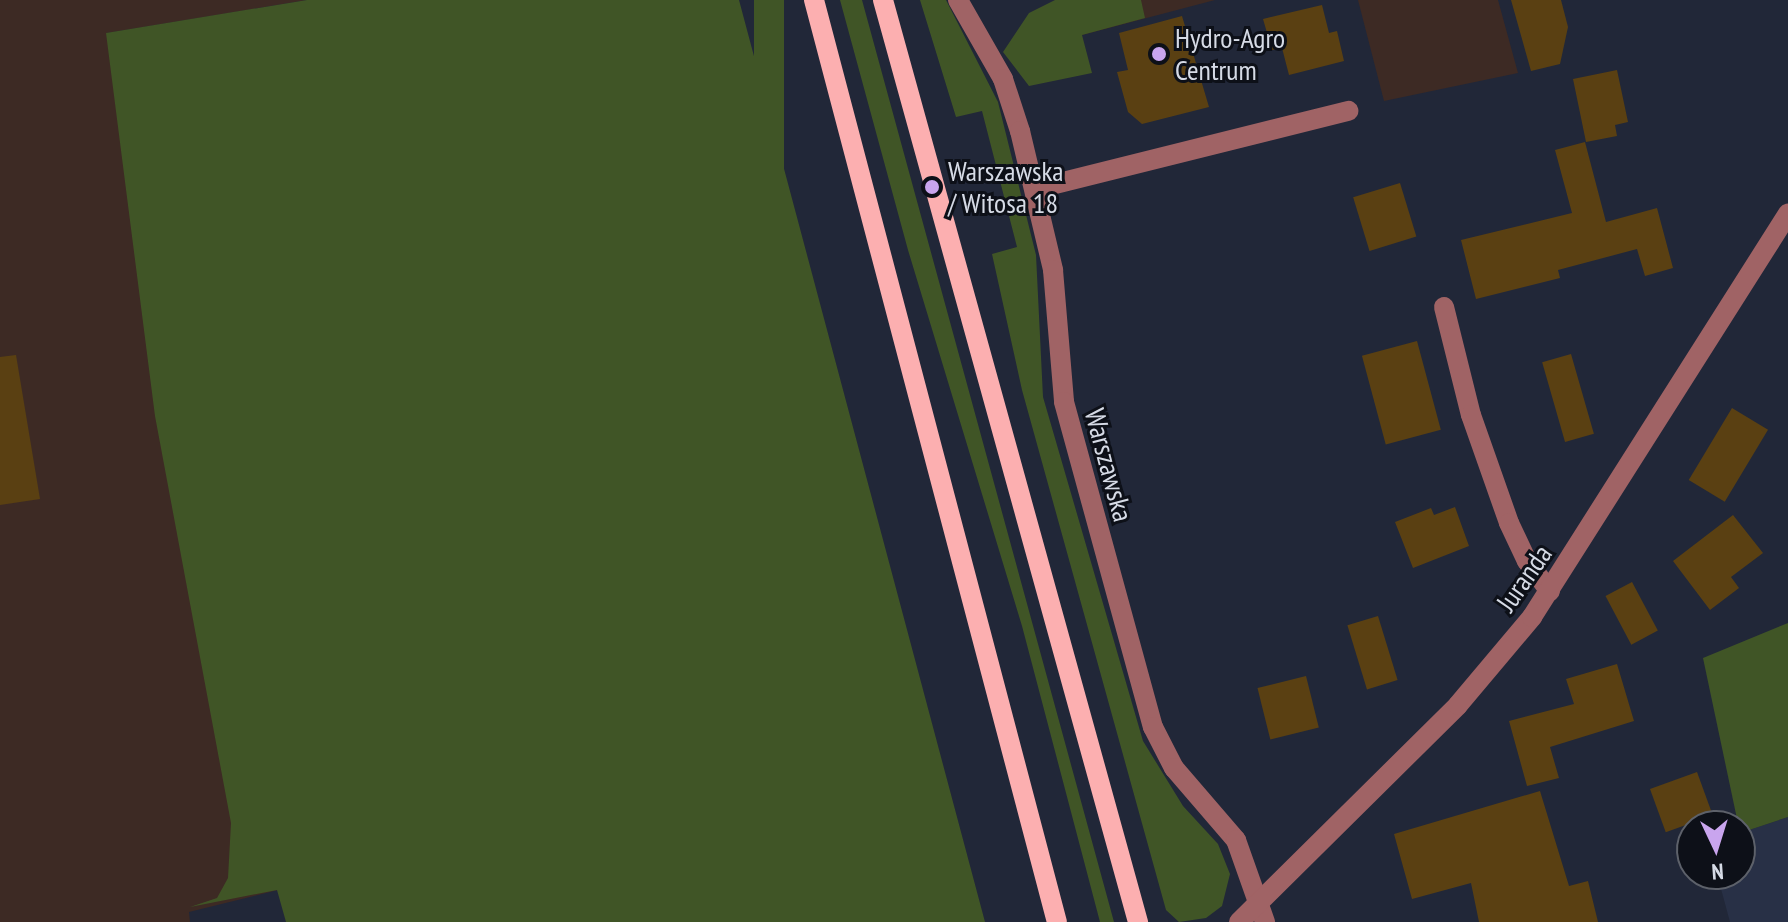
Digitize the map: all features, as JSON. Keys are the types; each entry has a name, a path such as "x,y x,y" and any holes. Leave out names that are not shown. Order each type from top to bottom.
{"main road":[{"path":"814,0 1057,922"},
{"path":"883,0 1138,922"}],"street":[{"name":"Warszawska","path":"958,0 1007,90 1035,189 1053,270 1064,402 1143,696 1174,768 1236,840 1262,912"},
{"path":"1035,189 1348,111"},
{"name":"Juranda","path":"1239,922 1262,912 1458,705 1550,591 1788,213"},
{"path":"1444,307 1498,495 1518,546 1550,591"}],"shaded area":[{"path":"0,0 307,0 107,33 278,890 189,912 190,922 0,922"},
{"path":"1073,0 1215,0 1082,35"},
{"path":"1358,0 1498,0 1518,73 1384,101"},
{"path":"1788,817 1788,922 1730,922 1721,890 1756,890 1756,828"}],"green space":[{"path":"307,0 739,0 985,922 286,922 277,890 190,907 217,898 228,878 231,823 155,416 106,33"},
{"path":"754,0 784,0 784,922 754,922"},
{"path":"840,0 862,0 1114,922 1100,922 1022,626 908,250"},
{"path":"920,0 946,0 998,102 1036,255 1043,397 1143,741 1183,806 1218,844 1230,874 1222,906 1206,918 1179,922 1166,910 1022,390 992,254 1017,247 982,111 956,117"},
{"path":"1055,0 1141,0 1145,18 1082,35 1092,73 1029,86 1003,52 1029,13"},
{"path":"1788,623 1788,817 1756,828 1756,810 1735,810 1703,658"}],"building":[{"path":"1511,0 1561,0 1568,27 1560,64 1531,71"},
{"path":"1322,5 1329,33 1337,31 1344,61 1289,75 1282,48 1272,50 1263,19"},
{"name":"Hydro-Agro Centrum","path":"1182,16 1209,107 1142,124 1128,112 1117,72 1128,70 1119,33"},
{"path":"1617,70 1628,122 1615,125 1617,136 1586,142 1573,79"},
{"path":"1585,142 1606,222 1657,208 1673,268 1645,276 1637,249 1558,270 1560,278 1476,299 1461,240 1572,213 1555,150"},
{"path":"1400,183 1416,237 1370,251 1353,197"},
{"path":"1417,341 1441,430 1386,445 1362,356"},
{"path":"1571,354 1594,434 1565,442 1542,362"},
{"path":"16,355 40,499 0,505 0,357"},
{"path":"1732,408 1768,430 1725,502 1689,480"},
{"path":"1455,507 1469,546 1413,568 1395,522 1431,508 1434,515"},
{"path":"1733,515 1763,553 1731,577 1739,588 1710,610 1673,561"},
{"path":"1632,582 1658,631 1631,645 1606,596"},
{"path":"1378,616 1398,680 1367,689 1347,625"},
{"path":"1617,664 1634,721 1550,747 1559,778 1527,786 1509,721 1574,704 1566,679"},
{"path":"1306,676 1319,727 1270,740 1257,688"},
{"path":"1697,772 1711,810 1676,810 1676,829 1666,832 1650,789"},
{"path":"1540,791 1569,886 1588,881 1598,922 1479,922 1471,883 1412,899 1394,834"}],"place":[{"name":"Hydro-Agro Centrum","path":"1159,54"},
{"name":"Warszawska / Witosa 18","path":"932,187"}]}
